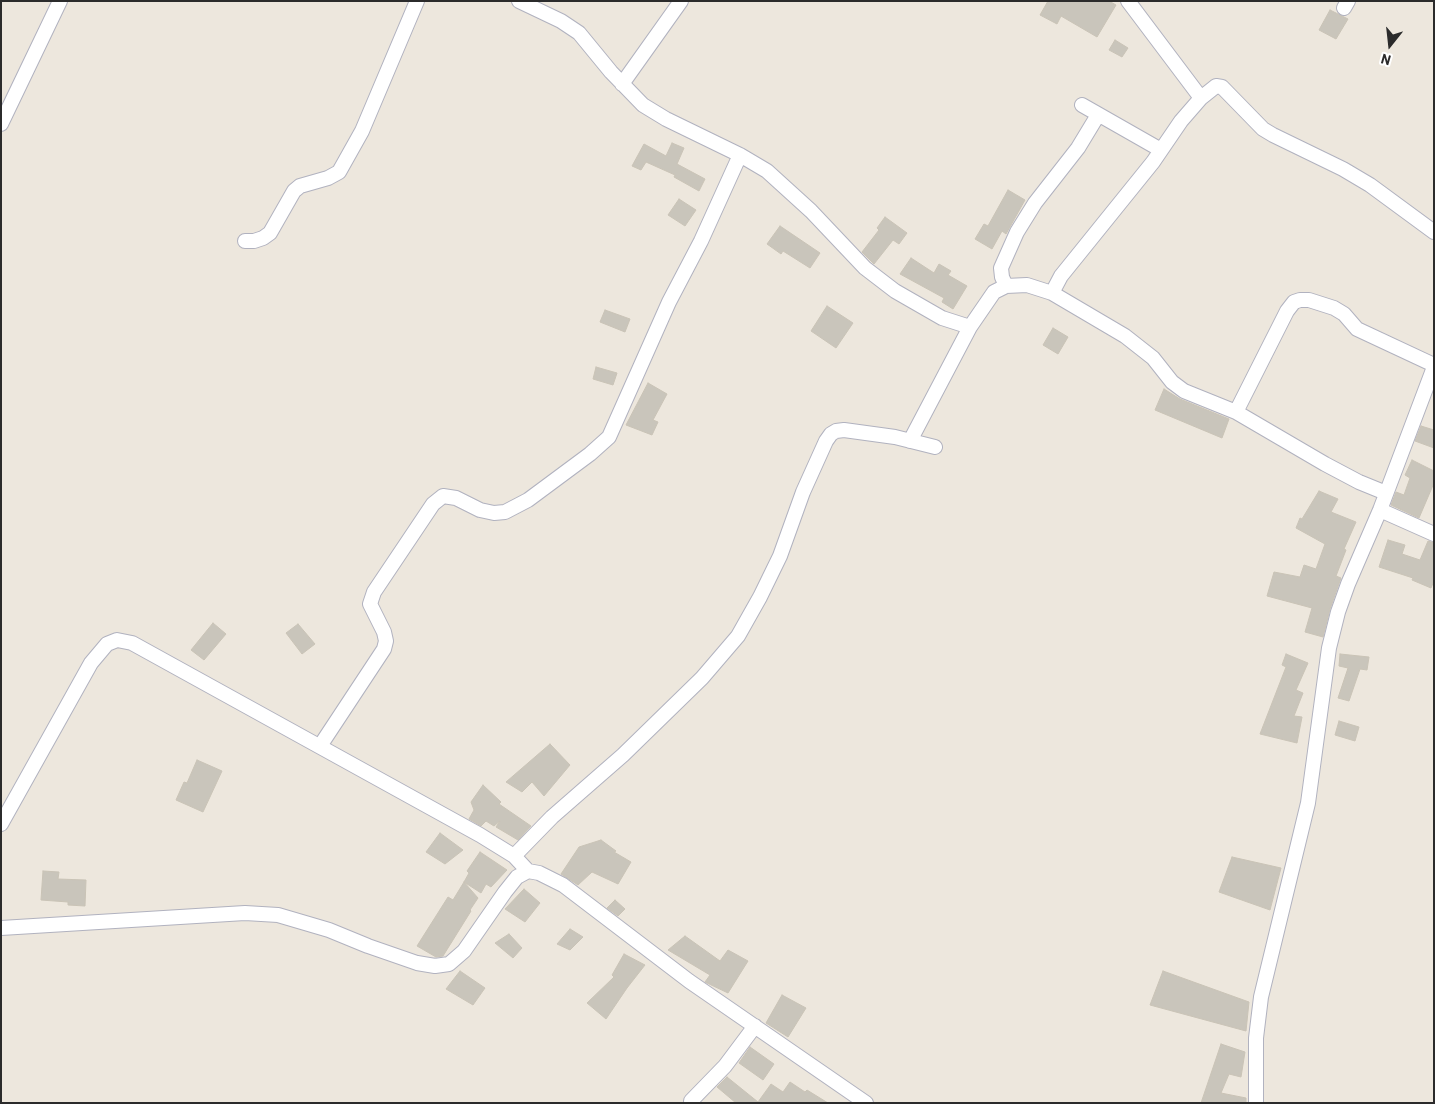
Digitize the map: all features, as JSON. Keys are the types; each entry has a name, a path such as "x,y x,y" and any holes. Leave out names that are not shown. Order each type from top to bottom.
{"street":[{"path":"1,124 60,1"},
{"path":"245,241 254,241 270,233 294,191 306,184 328,178 339,172 362,131 416,1"},
{"path":"519,1 561,21 579,33 643,106 740,155 767,171 810,211 865,268 895,291 942,318 970,326"},
{"path":"622,84 681,1"},
{"path":"1128,1 1209,92"},
{"path":"1056,285 1148,168 1181,121 1209,92 1222,88 1263,128 1273,135 1343,169 1370,185 1434,232"},
{"path":"1082,105 1161,150"},
{"path":"1004,282 1002,264 1017,232 1041,196 1078,148 1098,115"},
{"path":"320,746 384,649 386,641 384,632 370,604 374,592 433,504 443,496 456,498 480,510 494,513 505,512 536,494 590,454 609,437 669,302 701,242 740,155"},
{"path":"1004,282 1027,285 1056,285 1152,358 1172,382 1184,391 1236,412 1325,464 1359,482 1386,493"},
{"path":"910,441 970,326 994,292 1004,282"},
{"path":"1236,412 1287,310 1294,302 1300,300 1309,300 1334,308 1344,314 1356,329 1434,366 1380,510 1348,584 1338,612 1329,648 1308,803 1262,997 1256,1038 1256,1103"},
{"path":"514,856 552,817 623,755 702,678 738,636 780,556 803,492 831,434 844,430 934,447"},
{"path":"1380,510 1434,534"},
{"path":"1,824 91,663 107,644 117,640 132,643 480,835 514,856 528,871 539,873 563,885 690,981 866,1103"},
{"path":"1,928 236,914 278,915 329,930 417,963 435,966 449,964 464,951 504,892 517,877 528,871"},
{"path":"691,1101 725,1066 755,1026"}],"building":[{"path":"1048,1 1109,1 1116,5 1097,37 1061,16 1057,24 1040,15"},
{"path":"1330,10 1348,19 1336,39 1319,30"},
{"path":"1115,40 1128,48 1122,57 1109,50"},
{"path":"672,143 684,148 677,164 705,179 699,191 674,177 675,175 646,162 641,170 632,166 644,144 666,156"},
{"path":"1008,190 1025,200 1006,234 1002,231 992,249 975,239 984,224 988,226"},
{"path":"679,199 696,210 685,226 668,215"},
{"path":"885,217 907,233 899,244 893,240 874,264 862,252 879,230 877,228"},
{"path":"780,226 820,253 810,268 783,251 781,254 767,244"},
{"path":"911,258 934,273 939,264 951,271 948,275 967,286 953,309 942,302 944,298 900,274"},
{"path":"827,306 853,323 836,348 811,331"},
{"path":"605,310 630,319 625,332 600,322"},
{"path":"1053,328 1068,337 1058,354 1043,345"},
{"path":"596,367 617,373 613,385 593,379"},
{"path":"648,383 667,394 653,420 658,422 652,435 626,425"},
{"path":"1164,389 1180,399 1229,419 1222,438 1155,410"},
{"path":"1421,426 1434,430 1434,448 1415,441"},
{"path":"1412,460 1434,471 1434,483 1419,518 1391,505 1396,492 1404,495 1410,478 1405,475"},
{"path":"1319,491 1338,499 1331,512 1356,522 1344,549 1346,550 1336,576 1341,578 1323,637 1305,632 1312,608 1267,596 1274,572 1300,577 1304,565 1316,569 1325,544 1296,528 1300,518 1302,519"},
{"path":"1388,540 1405,545 1402,554 1420,560 1428,541 1434,543 1434,581 1431,588 1412,580 1413,578 1379,567"},
{"path":"213,623 226,634 204,660 191,650"},
{"path":"298,624 315,644 302,654 286,633"},
{"path":"1286,654 1308,663 1296,690 1303,693 1294,716 1302,717 1297,743 1260,734 1286,667 1282,665"},
{"path":"1340,654 1369,657 1367,670 1360,669 1349,701 1338,698 1348,668 1339,666"},
{"path":"1339,721 1359,727 1355,741 1335,735"},
{"path":"550,744 570,765 544,796 532,782 522,792 506,782"},
{"path":"197,760 222,771 203,812 176,800 184,782 187,783"},
{"path":"483,785 501,802 499,804 531,826 518,840 496,827 500,821 494,826 486,821 481,826 469,819 474,810 471,802"},
{"path":"440,833 463,850 445,864 426,852"},
{"path":"601,840 616,851 614,852 631,862 618,884 592,872 578,885 561,874 579,847"},
{"path":"480,852 507,870 491,887 486,884 481,893 464,882 469,873 467,871"},
{"path":"1232,857 1281,868 1270,910 1219,892"},
{"path":"43,871 59,872 58,879 86,880 85,906 68,905 68,902 41,900"},
{"path":"464,882 478,898 443,956 436,957 417,946 448,897 453,900"},
{"path":"524,889 540,903 525,922 505,909"},
{"path":"615,900 625,909 618,916 607,908"},
{"path":"570,929 583,937 570,950 557,944"},
{"path":"509,934 522,948 513,958 495,943"},
{"path":"685,936 720,961 728,950 748,961 728,993 705,982 710,975 668,950"},
{"path":"624,954 645,965 606,1019 587,1003 614,977 612,975"},
{"path":"460,971 485,988 473,1005 446,989"},
{"path":"1163,971 1249,1002 1246,1031 1150,1005"},
{"path":"782,995 806,1008 788,1037 766,1023"},
{"path":"1221,1044 1245,1052 1241,1077 1229,1074 1221,1093 1246,1098 1246,1103 1201,1103"},
{"path":"750,1047 774,1064 763,1080 739,1063"},
{"path":"727,1077 758,1102 771,1084 783,1092 790,1082 828,1103 736,1103 717,1087"}]}
